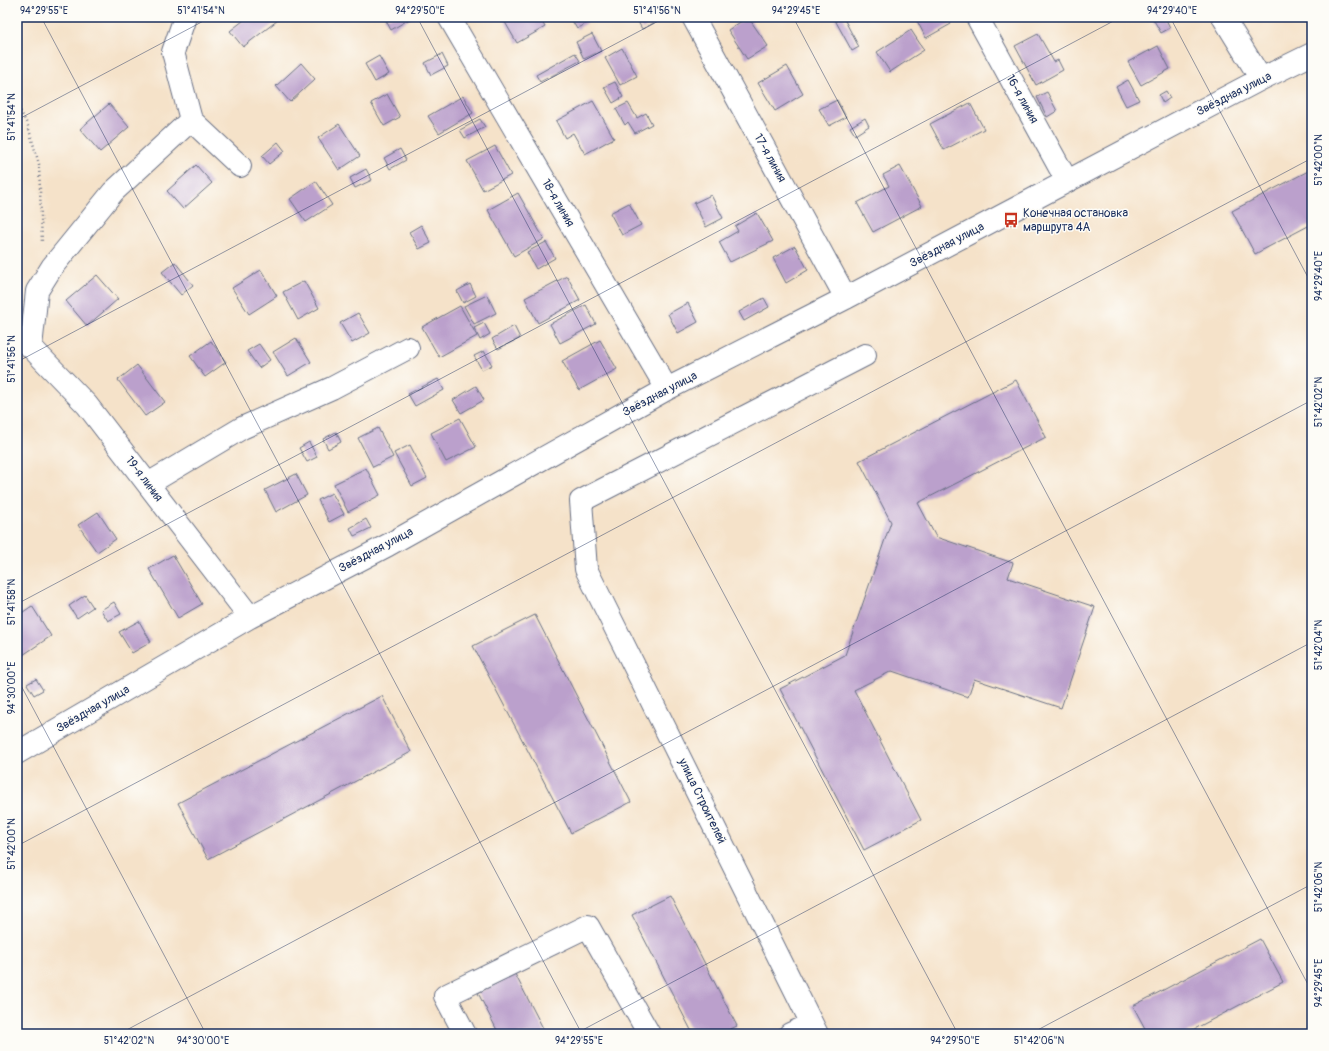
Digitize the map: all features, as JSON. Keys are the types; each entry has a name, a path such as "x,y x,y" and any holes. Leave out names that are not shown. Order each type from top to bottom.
{"street":[{"path":"185,17 173,52 191,120 240,166"},
{"name":"18-я линия","path":"449,17 667,390"},
{"name":"17-я линия","path":"693,17 846,298"},
{"name":"16-я линия","path":"977,17 1067,181"},
{"path":"1223,17 1261,79"},
{"name":"Звёздная улица","path":"17,753 250,617 388,545 667,390 846,298 1261,79 1312,54"},
{"path":"24,342 37,291 52,267 113,192 191,120"},
{"name":"19-я линия","path":"24,342 87,405 250,617"},
{"path":"148,484 242,428 332,388 408,348"},
{"name":"улица Строителей","path":"815,1029 586,569 581,501 865,355"},
{"path":"465,1034 445,996 588,926 649,1034"},
{"path":"790,1034 815,1029"}],"path":[{"path":"17,104 28,126 40,164 42,248"}],"building":[{"path":"248,17 282,17 243,47 230,31"},
{"path":"384,17 413,17 391,30"},
{"path":"502,17 539,17 545,27 517,43"},
{"path":"570,17 583,17 587,23 577,29"},
{"path":"660,17 661,19 642,29 636,18"},
{"path":"748,17 768,46 747,59 728,30"},
{"path":"843,17 859,47 852,51 835,20"},
{"path":"920,17 947,17 951,24 926,38 916,19"},
{"path":"1152,17 1165,17 1170,28 1161,33"},
{"path":"911,30 924,50 890,72 877,52"},
{"path":"592,34 601,51 584,59 576,42"},
{"path":"1038,34 1054,62 1058,60 1063,70 1036,85 1015,46"},
{"path":"1158,46 1170,69 1141,85 1128,62"},
{"path":"622,48 637,76 620,85 605,58"},
{"path":"575,53 580,61 540,82 536,75"},
{"path":"442,54 448,66 431,75 425,63"},
{"path":"379,56 389,74 375,82 365,64"},
{"path":"301,63 315,79 290,102 276,86"},
{"path":"787,66 803,94 775,111 758,83"},
{"path":"1128,80 1139,100 1126,106 1116,87"},
{"path":"615,82 623,97 613,103 604,87"},
{"path":"1166,91 1170,98 1163,103 1159,95"},
{"path":"1047,92 1057,111 1047,117 1037,97"},
{"path":"387,94 400,117 384,126 371,103"},
{"path":"463,96 473,113 439,133 428,116"},
{"path":"837,100 846,117 829,126 819,109"},
{"path":"593,101 614,138 585,154 573,133 565,138 556,121"},
{"path":"628,103 637,118 646,113 652,124 635,133 628,122 625,125 616,109"},
{"path":"970,103 984,129 944,150 930,124"},
{"path":"109,104 129,127 100,152 80,129"},
{"path":"865,118 869,126 855,135 850,127"},
{"path":"480,119 485,127 465,138 460,130"},
{"path":"339,124 360,156 339,170 318,138"},
{"path":"278,142 285,151 269,164 262,156"},
{"path":"495,146 511,175 483,190 467,161"},
{"path":"400,149 406,160 390,169 384,158"},
{"path":"196,165 212,183 183,209 167,191"},
{"path":"900,166 922,206 873,232 857,203 889,186 883,175"},
{"path":"366,169 372,180 355,188 350,178"},
{"path":"1312,169 1312,224 1255,254 1232,211"},
{"path":"316,181 332,205 306,222 290,199"},
{"path":"518,193 544,239 514,256 488,210"},
{"path":"711,195 723,218 706,227 694,203"},
{"path":"629,203 641,225 622,235 610,213"},
{"path":"757,213 773,241 730,262 719,242 738,231 735,226"},
{"path":"421,225 431,243 419,249 409,232"},
{"path":"546,242 555,258 536,269 527,252"},
{"path":"795,246 808,270 786,283 773,258"},
{"path":"175,262 193,285 181,295 162,272"},
{"path":"261,270 277,296 249,314 232,288"},
{"path":"97,275 118,299 87,326 66,301"},
{"path":"567,276 580,300 538,323 525,298"},
{"path":"304,281 319,308 298,320 283,292"},
{"path":"470,284 476,296 463,303 457,291"},
{"path":"487,295 496,313 474,324 464,306"},
{"path":"764,298 769,307 744,321 739,312"},
{"path":"688,303 698,322 678,333 668,314"},
{"path":"586,305 596,324 560,343 550,324"},
{"path":"460,306 477,336 439,357 422,327"},
{"path":"358,313 370,333 352,343 340,323"},
{"path":"484,323 490,334 480,340 474,328"},
{"path":"514,326 520,338 498,349 492,339"},
{"path":"296,338 311,362 288,376 273,352"},
{"path":"600,340 617,369 579,390 562,361"},
{"path":"211,341 226,362 205,377 190,356"},
{"path":"259,344 270,360 259,368 247,351"},
{"path":"484,351 492,365 482,370 474,356"},
{"path":"137,365 165,402 145,416 118,380"},
{"path":"438,379 444,390 415,406 408,394"},
{"path":"1016,380 1046,437 918,503 936,537 1013,563 1008,578 1095,607 1061,708 974,679 968,697 892,671 854,690 921,820 864,850 780,689 845,655 891,522 859,461"},
{"path":"476,386 484,400 461,413 453,400"},
{"path":"460,418 476,447 446,462 431,433"},
{"path":"378,428 393,457 373,467 358,438"},
{"path":"336,432 341,442 328,449 323,439"},
{"path":"309,442 317,457 307,462 299,448"},
{"path":"410,445 427,478 412,486 394,453"},
{"path":"366,468 380,495 348,512 334,484"},
{"path":"296,474 307,495 276,512 265,490"},
{"path":"332,493 344,514 329,522 318,500"},
{"path":"98,512 116,539 97,552 78,525"},
{"path":"366,519 371,528 354,536 350,528"},
{"path":"173,555 202,604 178,618 149,569"},
{"path":"85,595 93,607 77,618 69,606"},
{"path":"114,602 121,614 108,621 101,610"},
{"path":"32,606 51,636 17,659 17,616"},
{"path":"535,615 631,802 571,833 473,646"},
{"path":"139,621 151,642 132,653 119,632"},
{"path":"36,679 43,690 34,695 27,684"},
{"path":"382,696 411,752 208,859 178,803"},
{"path":"670,896 737,1026 720,1034 693,1034 632,915"},
{"path":"1260,939 1283,982 1185,1034 1148,1034 1133,1006"},
{"path":"515,974 546,1034 499,1034 478,993"}],"place":[{"name":"Конечная остановка маршрута 4А","path":"1011,220"}]}
